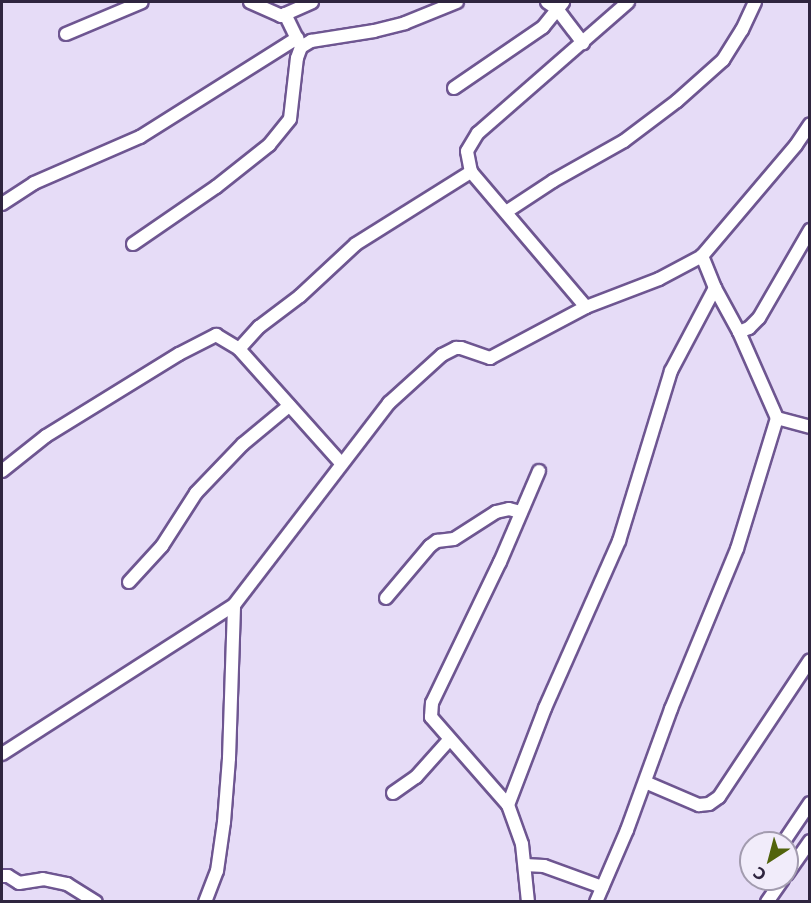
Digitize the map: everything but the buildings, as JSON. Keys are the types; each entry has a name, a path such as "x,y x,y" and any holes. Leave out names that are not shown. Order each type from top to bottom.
{"lane":[{"path":"66,34 142,2"},
{"path":"250,2 281,16 312,2"},
{"path":"2,204 34,183 140,137 299,42 374,31 405,23 457,2"},
{"path":"586,306 471,172 466,151 470,142 628,2"},
{"path":"506,212 553,181 624,141 677,101 723,60 742,30 755,2"},
{"path":"454,88 543,27 556,4 583,43"},
{"path":"133,244 216,187 270,145 290,119 299,42 285,14"},
{"path":"2,754 234,605 389,403 442,355 461,348 490,358 586,306 658,279 702,256 796,144 810,124"},
{"path":"239,349 259,327 300,296 356,244 471,172"},
{"path":"739,332 749,328 759,318 810,230"},
{"path":"596,902 645,782 671,709 737,549 777,418 702,256"},
{"path":"508,805 545,708 619,541 671,371 715,288"},
{"path":"2,471 46,436 209,337 223,337 239,349 341,464"},
{"path":"129,582 162,546 196,493 243,444 289,406"},
{"path":"777,418 810,428"},
{"path":"528,902 522,844 508,805 431,717 432,703 500,562 539,471"},
{"path":"386,598 430,546 454,538 496,512 509,509 520,512"},
{"path":"205,902 217,871 224,822 229,758 234,605"},
{"path":"645,782 699,805 709,804 719,797 810,660"},
{"path":"393,793 416,777 449,740"},
{"path":"791,831 810,802"},
{"path":"799,857 810,841"},
{"path":"525,865 544,866 602,887"},
{"path":"2,876 8,876 19,883 43,879 67,884 96,902"}]}
